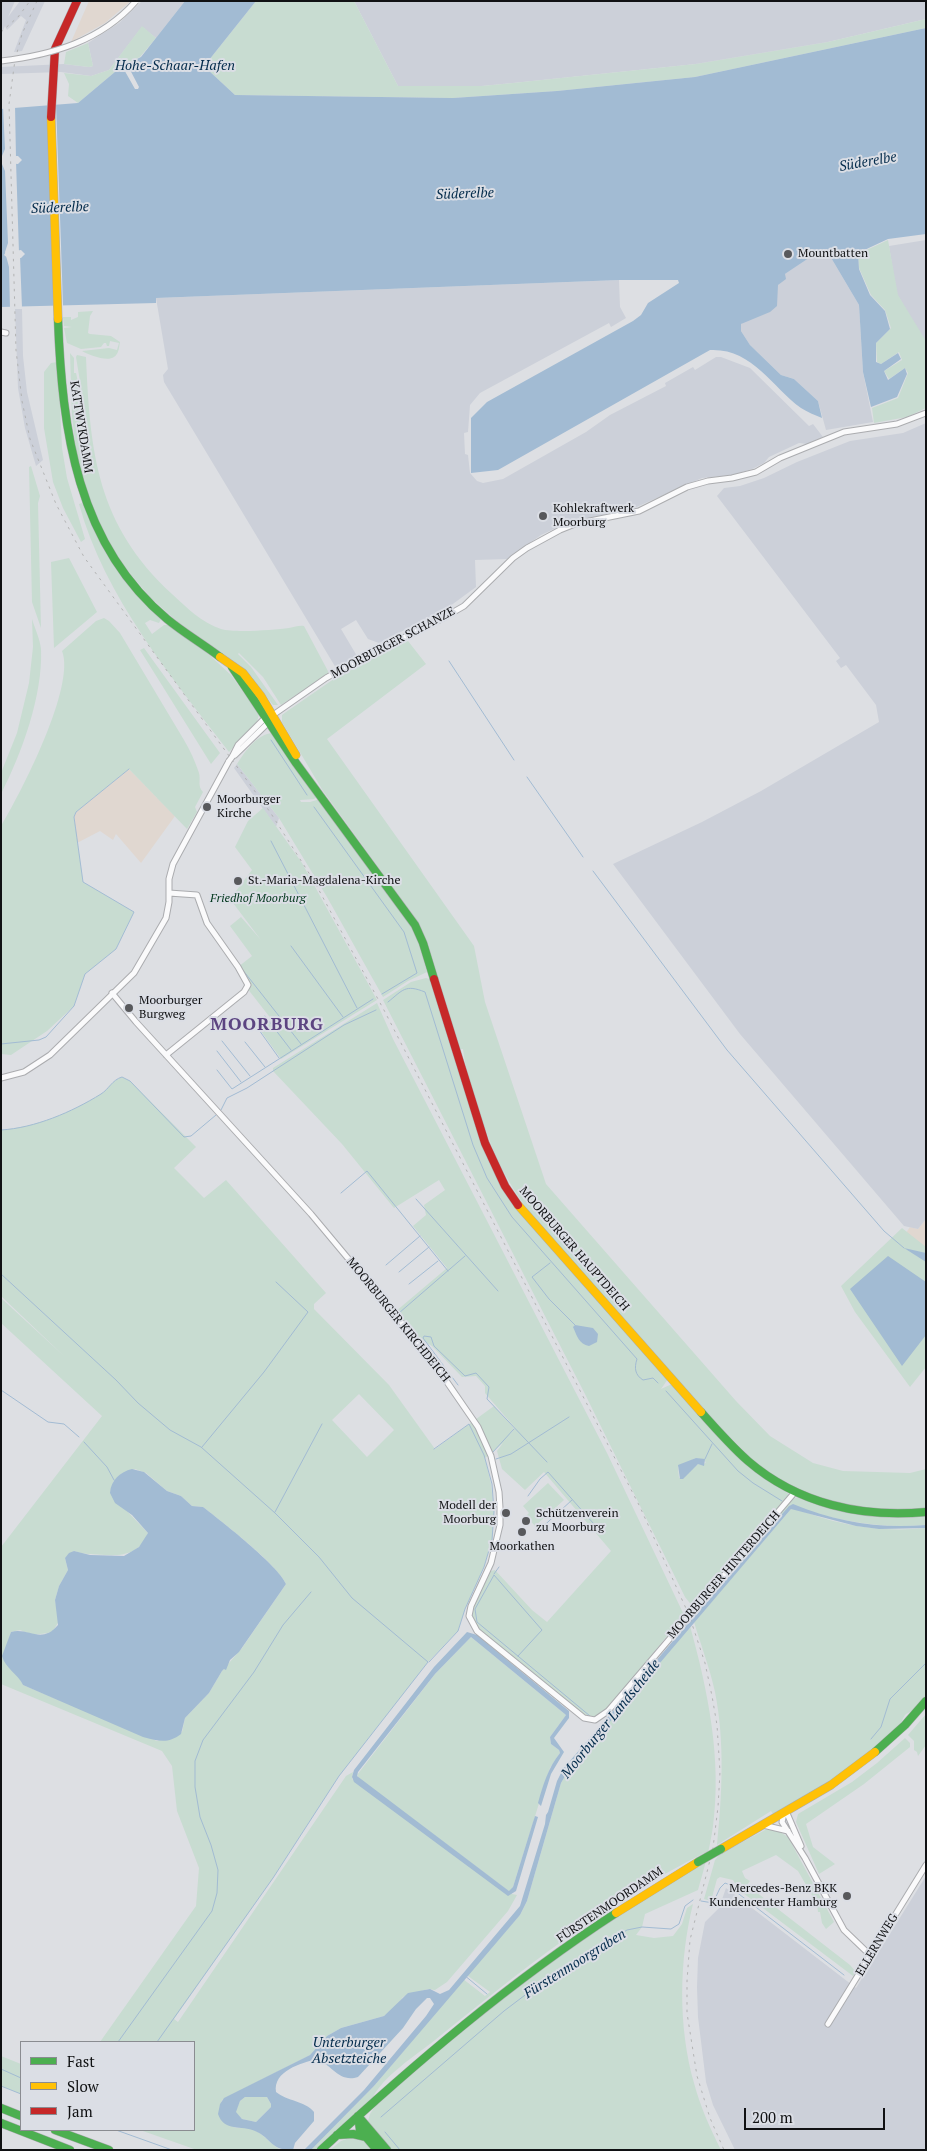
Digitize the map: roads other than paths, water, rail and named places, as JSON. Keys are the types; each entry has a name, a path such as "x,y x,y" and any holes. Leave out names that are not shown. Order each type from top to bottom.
{"main road":[{"path":"74,11 78,1"},
{"path":"74,11 82,1"},
{"name":"KATTWYKDAMM","path":"74,11 55,61 51,104 58,308 63,384 72,454 80,486 96,527 115,560 147,600 176,626 250,681 269,718"},
{"name":"MOORBURGER HAUPTDEICH","path":"269,718 296,763 306,774 415,925 423,943 485,1143 511,1195 530,1219 737,1452 766,1476 795,1492 825,1503 862,1512 893,1515 926,1512"},
{"name":"FÜRSTENMOORDAMM","path":"321,2150 407,2073 497,1999 620,1910 860,1766 888,1742 926,1701"},
{"path":"1,2108 20,2116"},
{"path":"358,2116 358,2126 377,2150"},
{"path":"358,2116 387,2150"},
{"path":"1,2123 20,2130"},
{"path":"21,2131 70,2150"},
{"path":"58,2131 109,2150"},
{"path":"337,2135 353,2134 366,2137"}],"street":[{"path":"1,61 41,55 73,46 108,27 136,1"},
{"name":"MOORBURGER SCHANZE","path":"1,1078 17,1075 43,1061 134,974 166,918 169,893 168,879 173,864 231,759 269,718 326,678 350,664 464,606 513,558 560,530 574,524 639,511 687,487 708,480 732,478 756,472 780,458 844,432 897,424 926,413"},
{"path":"166,1055 247,988 247,982 238,967 207,923 197,896 190,893 169,893"},
{"name":"MOORBURGER KIRCHDEICH","path":"112,993 166,1055 312,1214 427,1353 478,1427 490,1456 499,1492 500,1516 497,1543 491,1563 471,1606 469,1616 472,1624 492,1643 590,1721"},
{"name":"MOORBURGER HINTERDEICH","path":"590,1721 598,1719 608,1711 795,1492"},
{"path":"786,1811 782,1821 806,1858"},
{"path":"786,1811 806,1858 844,1930 870,1955"},
{"path":"762,1824 788,1831"},
{"name":"ELLERNWEG","path":"828,2024 926,1865"}],"water":[{"path":"185,1 256,1 209,60 207,69 235,95 453,98 557,91 695,77 926,28 926,234 888,239 858,253 859,269 870,295 885,311 890,329 876,343 876,362 881,364 898,353 901,359 884,371 888,380 905,368 907,374 897,397 871,407 863,372 859,305 830,256 809,258 785,274 786,279 778,285 777,306 770,312 741,324 741,331 750,345 781,375 794,379 818,401 822,418 801,408 760,370 738,355 725,351 710,350 498,470 471,473 471,418 487,402 633,321 641,315 648,303 679,283 678,280 619,280 156,298 156,303 1,307 1,160 1,109 78,103 122,66 135,89 138,89 139,87 127,64 141,57","holes":["6,156 18,156 22,160 18,164 3,163 1,160","21,250 25,254 21,258 9,259 4,255 6,252"]},
{"path":"904,1248 926,1253 926,1262"},
{"path":"888,1256 926,1282 926,1335 902,1366 850,1289"},
{"path":"575,1325 593,1328 598,1334 597,1342 589,1346 583,1343 573,1327"},
{"path":"696,1458 705,1459 704,1466 698,1464 683,1479 680,1479 678,1465"},
{"path":"132,1469 144,1472 167,1491 181,1496 192,1506 203,1507 261,1555 286,1584 239,1652 230,1660 226,1670 222,1671 209,1693 185,1718 181,1734 167,1740 143,1737 23,1685 2,1656 11,1632 17,1631 40,1635 52,1631 58,1625 55,1600 59,1586 68,1570 65,1558 69,1553 74,1551 90,1555 124,1556 139,1547 148,1533 132,1515 115,1503 110,1493 112,1484 117,1477"},
{"name":"Unterburger Absetzteiche","path":"793,1504 842,1520 858,1523 892,1526 926,1525 926,1528 879,1529 856,1526 791,1509 568,1771 561,1783 527,1901 520,1915 374,2086 311,2150 304,2150 364,2090 426,2016 434,2004 430,1998 427,1998 416,2009 403,2028 358,2077 346,2078 341,2076 317,2059 303,2063 283,2073 276,2085 276,2092 310,2108 314,2112 314,2121 295,2143 293,2150 279,2148 261,2134 250,2129 229,2126 224,2123 218,2114 220,2104 224,2098 310,2055 327,2036 341,2028 384,2016 408,1993 430,1989 440,1994 449,1990 520,1906 545,1824 546,1815 563,1769 789,1506","holes":["245,2097 267,2097 271,2107 256,2122 242,2119 236,2112 240,2101"]},
{"path":"467,1632 477,1635 569,1711 569,1718 554,1738 564,1752 551,1774 541,1806 538,1803 544,1783 560,1753 551,1744 550,1737 566,1715 471,1637 435,1674 358,1772 357,1776 509,1891 513,1887 535,1816 538,1817 516,1891 508,1896 354,1782 352,1777 354,1770 434,1667"}],"waterway":[{"path":"449,661 514,760"},
{"path":"271,740 307,795"},
{"path":"1,1044 39,1040 46,1037 74,1006 85,974 116,949 134,912 83,882 74,817 76,812 129,769"},
{"path":"527,777 583,857"},
{"path":"314,807 404,932 417,973 382,994"},
{"path":"271,841 357,1008"},
{"path":"593,871 727,1050 884,1231 904,1248"},
{"path":"291,946 343,1017"},
{"path":"242,969 301,1044"},
{"path":"388,1002 408,988 425,992 473,1145 487,1178 512,1217 637,1359 635,1368 638,1376 643,1380 653,1378 658,1383"},
{"path":"217,1070 232,1089 373,999"},
{"path":"221,1110 227,1098 247,1088 344,1025 376,1010"},
{"path":"265,1016 291,1050"},
{"path":"254,1023 279,1058"},
{"path":"222,1041 250,1076"},
{"path":"245,1042 265,1067"},
{"path":"217,1051 241,1082"},
{"path":"1,1130 27,1126 66,1113 101,1094 122,1077 130,1081 184,1137 191,1136 216,1115"},
{"path":"341,1193 367,1171 448,1271"},
{"path":"416,1199 498,1291"},
{"path":"386,1265 420,1236"},
{"path":"399,1272 429,1247"},
{"path":"399,1313 465,1256"},
{"path":"409,1284 438,1261"},
{"path":"550,1263 532,1277 549,1299 575,1325"},
{"path":"1,1274 116,1380 138,1403 170,1430 201,1447 275,1513 319,1557 352,1598 428,1662 339,1776 273,1878 158,2041"},
{"path":"202,1447 264,1372 308,1312 276,1282"},
{"path":"458,1385 423,1338 424,1336 431,1337 434,1346 465,1376 476,1373 489,1387 487,1399 547,1462"},
{"path":"1,1390 48,1422 64,1424 79,1437"},
{"path":"666,1391 738,1471 782,1501"},
{"path":"496,1459 511,1454 569,1417"},
{"path":"275,1512 322,1424"},
{"path":"429,1662 458,1631 465,1609 484,1567 492,1540 494,1512 492,1484 484,1455 469,1424 434,1449"},
{"path":"493,1452 514,1429"},
{"path":"84,1442 107,1467 114,1480"},
{"path":"705,1459 712,1444"},
{"path":"528,1496 540,1479 548,1472 601,1532"},
{"path":"537,1532 572,1500"},
{"path":"494,1574 499,1567"},
{"path":"518,1656 542,1630 494,1575 475,1609 477,1622 590,1716"},
{"path":"119,2041 212,1911 217,1893 218,1870 200,1817 195,1787 195,1761 203,1740 254,1672 283,1625 311,1592"},
{"path":"871,1739 881,1727 890,1699 926,1663"},
{"name":"Fürstenmoorgraben","path":"701,1901 713,1903 720,1888 725,1883 730,1885 735,1891 844,1975"},
{"name":"Fürstenmoorgraben","path":"381,2117 504,2011 537,1986 627,1930 642,1927 671,1929 679,1924 685,1906 693,1900"},
{"path":"464,1975 487,1994"},
{"path":"1,2069 20,2078"},
{"path":"1,2086 20,2094"},
{"path":"119,2131 172,2150"},
{"path":"385,2132 400,2150"}],"railway":[{"path":"1,32 18,17 30,1"},
{"path":"37,1 22,34 15,60 9,104 16,350 22,401 30,439 56,504 84,557 270,812 314,881 385,1012 640,1507 689,1615 705,1663 712,1696 717,1725 720,1772 713,1848 690,1940 687,2013 697,2076 710,2118 724,2150"}],"place":[{"name":"Mountbatten","path":"788,254"},
{"name":"Kohlekraftwerk Moorburg","path":"543,516"},
{"name":"Moorburger Kirche","path":"207,807"},
{"name":"St.-Maria-Magdalena-Kirche","path":"238,881"},
{"name":"Moorburger Burgweg","path":"129,1008"},
{"name":"Modell der Moorburg","path":"506,1513"},
{"name":"Schützenverein zu Moorburg","path":"526,1521"},
{"name":"Moorkathen","path":"522,1532"},
{"name":"Mercedes-Benz BKK Kundencenter Hamburg","path":"847,1896"}],"district":[{"name":"MOORBURG","path":"267,1025"}],"water label":[{"name":"Hohe-Schaar-Hafen","path":"175,66"},
{"name":"Süderelbe","path":"868,162"},
{"name":"Süderelbe","path":"465,194"},
{"name":"Süderelbe","path":"60,208"},
{"name":"Moorburger Landscheide","path":"611,1719"}],"park label":[{"name":"Friedhof Moorburg","path":"258,899"}]}
